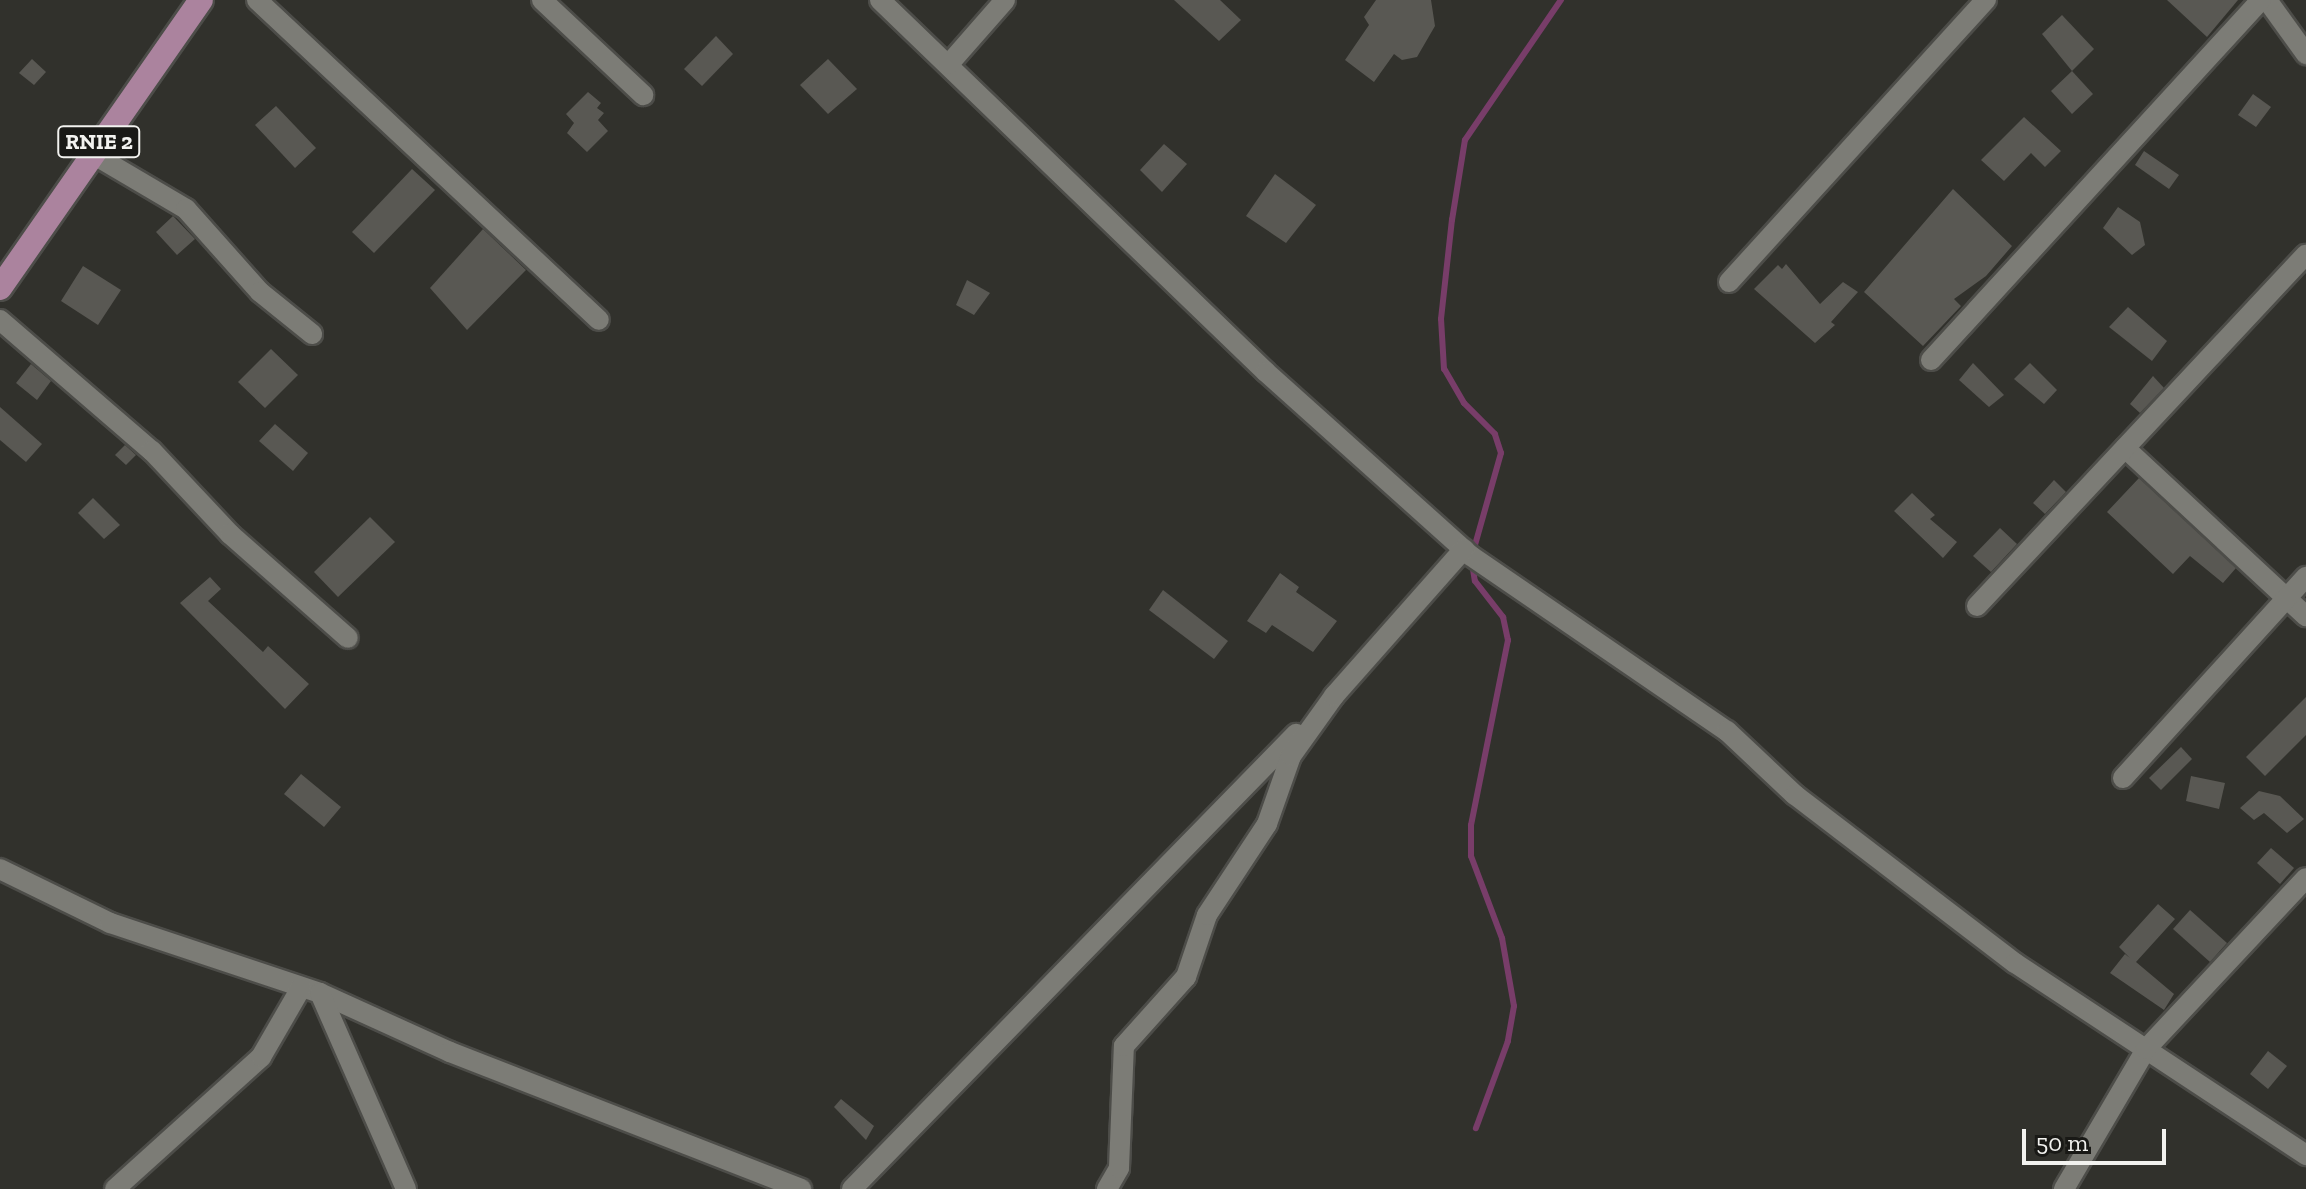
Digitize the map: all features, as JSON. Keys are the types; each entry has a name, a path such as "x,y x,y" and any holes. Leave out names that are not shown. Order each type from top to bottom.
{"main road":[{"name":"RNIE 2","path":"0,288 91,153 201,0"}],"street":[{"path":"257,0 599,320"},
{"path":"542,0 643,95"},
{"path":"880,0 1165,278 1464,549 1727,731 1795,795 2015,963 2306,1155"},
{"path":"949,64 1005,0"},
{"path":"1729,282 1986,0"},
{"path":"1931,360 2264,0 2306,54"},
{"path":"91,153 186,209 260,292 312,334"},
{"path":"1977,606 2306,255"},
{"path":"0,320 152,451 230,534 348,638"},
{"path":"2125,448 2306,616"},
{"path":"852,1189 1334,696 1464,549"},
{"path":"2123,778 2306,577"},
{"path":"1107,1189 1119,1168 1124,1046 1186,977 1207,915 1267,824 1291,756 1334,696"},
{"path":"0,869 110,923 310,991 450,1052 801,1189"},
{"path":"2064,1189 2146,1049 2306,878"},
{"path":"115,1189 261,1057 310,991"},
{"path":"310,991 406,1189"}],"building":[{"path":"1174,0 1220,0 1241,20 1219,41"},
{"path":"1376,0 1431,0 1435,26 1417,57 1402,60 1394,54 1374,82 1345,60 1369,25 1364,17"},
{"path":"2167,0 2238,0 2207,37"},
{"path":"2062,15 2094,49 2072,71 2042,34"},
{"path":"716,36 733,54 702,86 684,69"},
{"path":"32,59 46,72 34,85 19,73"},
{"path":"828,59 857,89 828,114 800,85"},
{"path":"2072,71 2093,94 2072,114 2051,91"},
{"path":"588,92 601,103 597,108 604,113 598,120 608,131 587,152 567,133 574,123 566,114"},
{"path":"2253,94 2271,107 2256,127 2238,115"},
{"path":"276,106 316,148 295,168 255,125"},
{"path":"2024,117 2061,151 2045,167 2031,153 2004,181 1981,160"},
{"path":"1164,144 1187,164 1162,192 1140,170"},
{"path":"2144,151 2179,175 2169,189 2135,165"},
{"path":"412,169 435,190 374,253 352,232"},
{"path":"1275,174 1316,205 1286,243 1246,216"},
{"path":"1953,189 2012,246 1986,276 1954,299 1961,306 1923,346 1864,292"},
{"path":"2118,207 2140,222 2145,245 2132,255 2103,228"},
{"path":"173,216 195,239 177,255 156,232"},
{"path":"483,229 526,270 467,330 430,288"},
{"path":"1786,264 1820,304 1843,282 1858,292 1831,322 1835,325 1815,343 1754,289 1778,265 1782,269"},
{"path":"83,266 121,290 98,325 61,301"},
{"path":"967,280 990,293 974,315 956,305"},
{"path":"2128,307 2167,341 2152,361 2109,327"},
{"path":"271,349 298,375 265,408 238,382"},
{"path":"1973,363 2004,395 1989,407 1959,380"},
{"path":"2030,363 2057,390 2044,404 2014,379"},
{"path":"31,364 51,381 37,400 16,383"},
{"path":"2153,376 2164,388 2140,413 2130,404"},
{"path":"0,407 42,444 26,462 0,440"},
{"path":"275,424 308,453 293,471 259,441"},
{"path":"125,445 136,455 126,465 115,455"},
{"path":"2139,478 2236,568 2223,583 2190,556 2173,574 2107,512"},
{"path":"2054,480 2066,492 2045,514 2033,503"},
{"path":"1912,493 1935,515 1930,519 1957,542 1943,558 1894,511"},
{"path":"93,498 120,525 104,539 78,513"},
{"path":"370,517 395,542 338,597 314,572"},
{"path":"2000,528 2017,544 1991,572 1973,556"},
{"path":"1280,573 1299,587 1296,592 1337,621 1313,652 1272,625 1266,633 1247,621"},
{"path":"210,577 221,589 208,601 263,652 268,646 309,684 285,709 180,603"},
{"path":"1163,590 1228,641 1214,659 1149,610"},
{"path":"2306,697 2306,735 2265,776 2246,757"},
{"path":"2181,747 2192,759 2161,790 2149,778"},
{"path":"301,774 341,807 324,827 284,794"},
{"path":"2191,776 2225,783 2219,809 2186,801"},
{"path":"2259,791 2280,796 2304,819 2287,833 2264,813 2254,820 2240,808"},
{"path":"2271,848 2294,868 2280,884 2257,863"},
{"path":"2158,904 2175,919 2136,962 2174,994 2164,1010 2110,973 2125,954 2130,958 2119,947"},
{"path":"2190,910 2227,943 2210,962 2173,929"},
{"path":"2268,1051 2287,1066 2268,1089 2250,1074"},
{"path":"841,1099 874,1126 866,1140 834,1107"}],"waterway":[{"path":"1473,552 1501,453 1495,434 1464,403 1444,369 1441,319 1452,220 1465,140 1561,0"},
{"path":"1472,563 1475,581 1503,617 1508,640 1471,825 1471,856 1502,938 1514,1006 1508,1041 1476,1128"}]}
